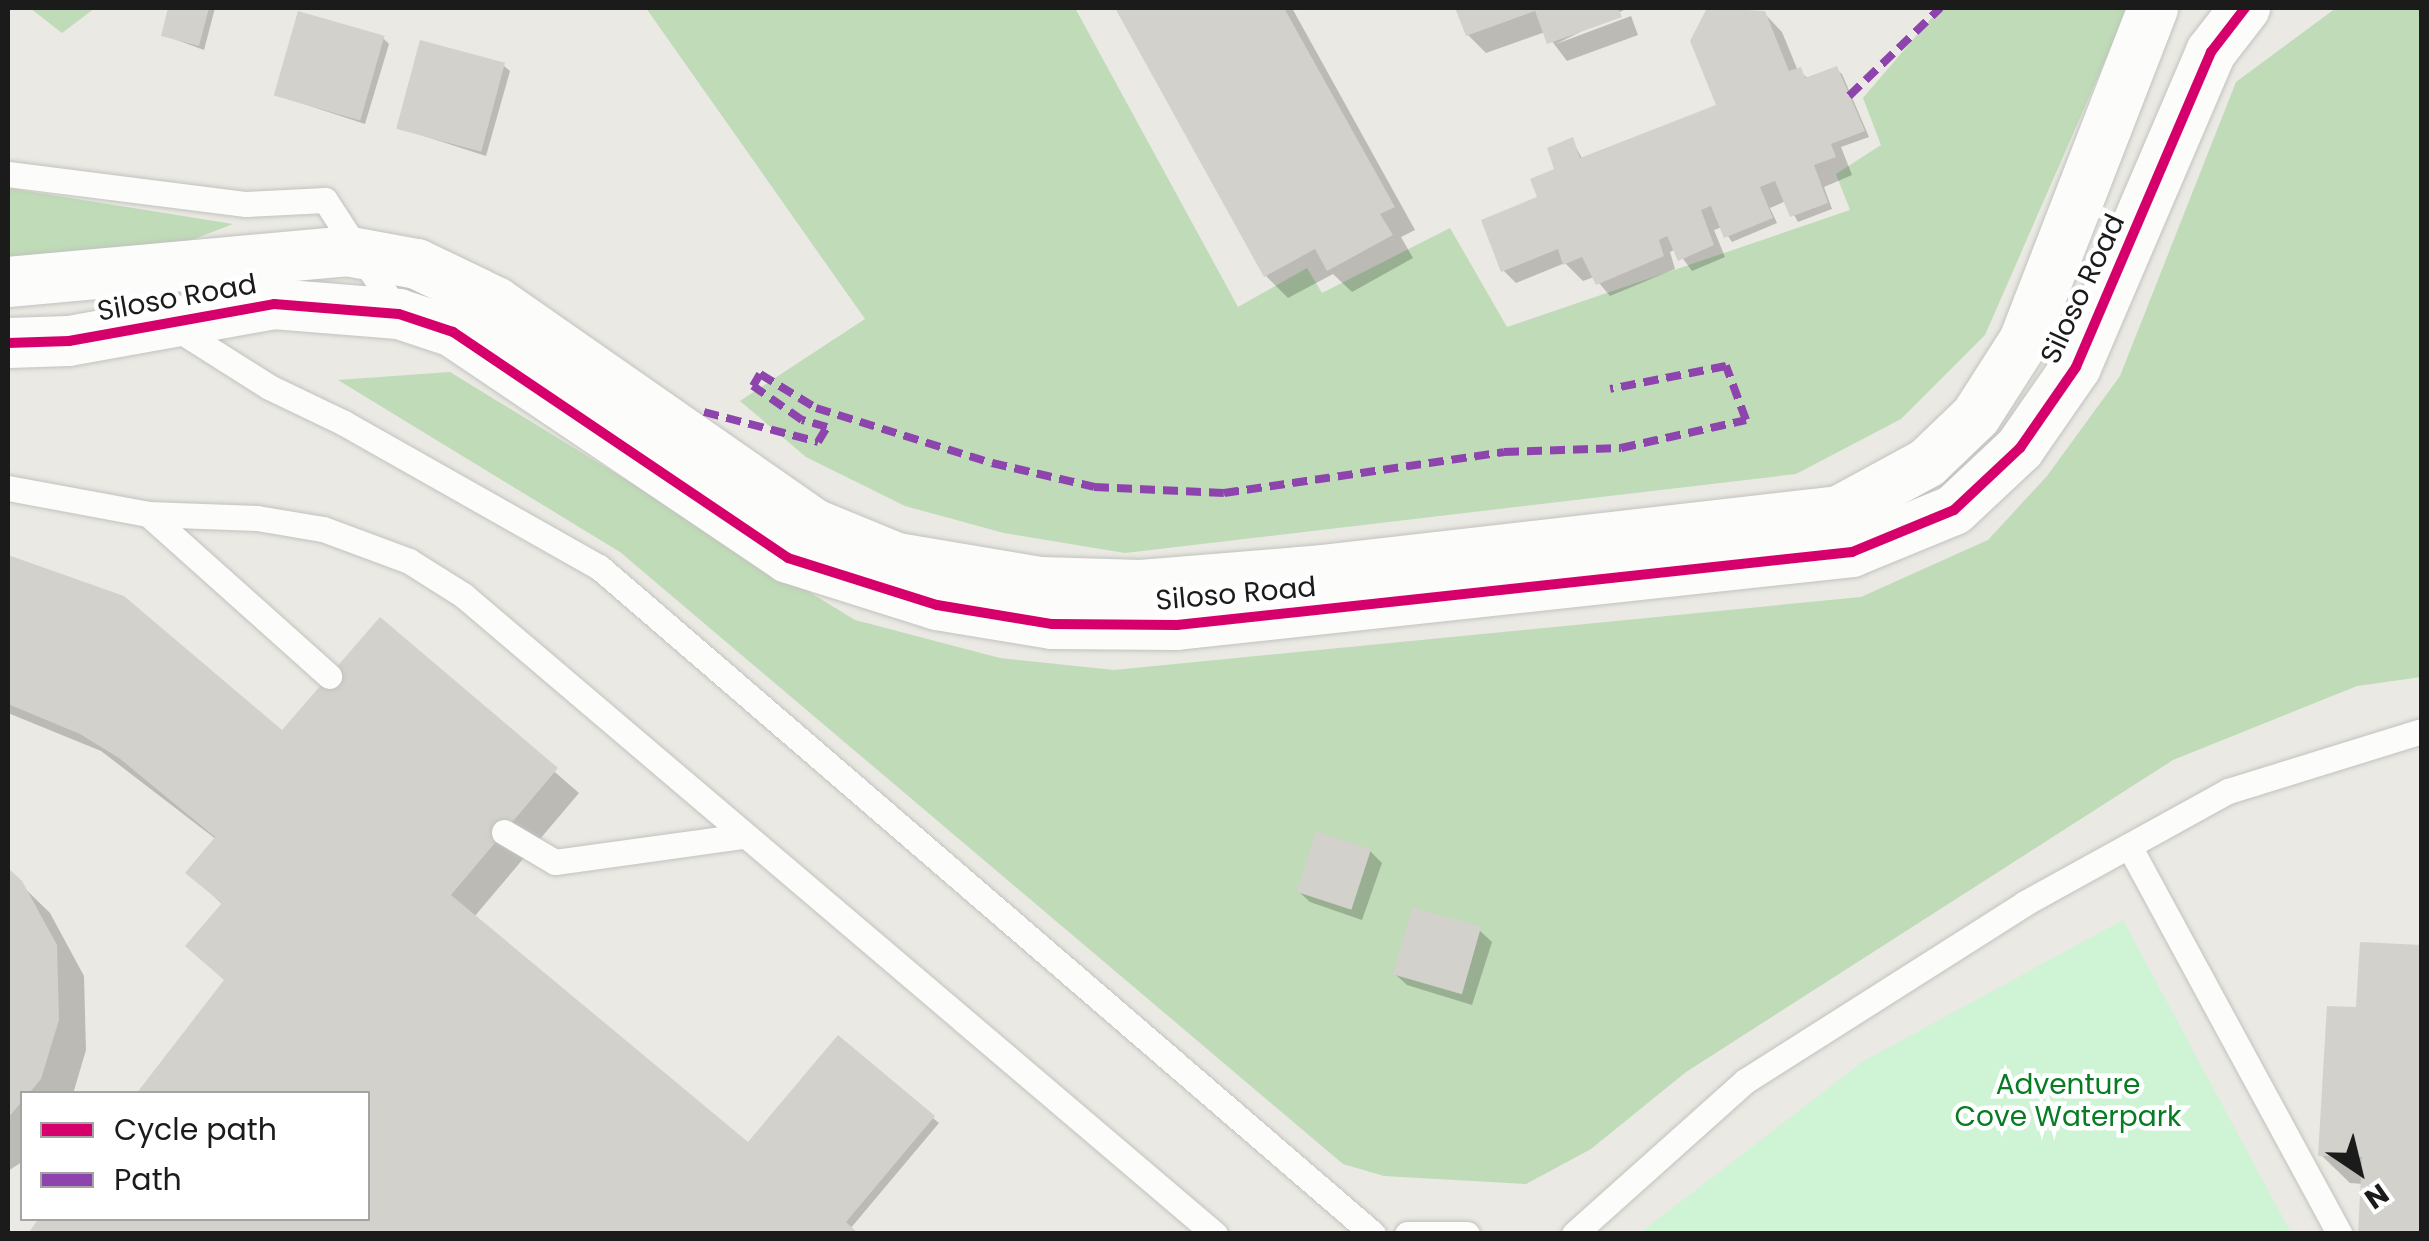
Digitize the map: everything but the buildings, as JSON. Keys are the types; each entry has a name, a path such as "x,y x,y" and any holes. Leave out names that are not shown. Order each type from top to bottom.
{"street":[{"name":"Siloso Road","path":"8,282 284,255 364,255 417,264 496,302 814,524 897,558 1041,582 1141,585 1839,511 1927,463 1976,416 2024,340 2154,8"},
{"name":"Siloso Road","path":"8,344 69,341 274,304 400,314 453,332 788,558 937,605 1052,624 1177,625 1852,552 1954,510 2020,448 2076,367 2212,52 2246,8"}],"lane":[{"path":"8,174 246,204 325,200 400,314"},
{"path":"91,275 269,388 344,422 599,567 1374,1234"},
{"path":"8,488 148,514 306,526 410,561 464,595 1216,1234"},
{"path":"148,514 330,676"},
{"path":"1574,1234 1744,1081 2025,903 2228,792 2422,731"},
{"path":"504,832 554,862 743,836"},
{"path":"2129,846 2340,1234"},
{"path":"1407,1234 1468,1234"}],"green space":[{"path":"30,8 95,8 62,33"},
{"path":"646,8 1075,8 1238,307 1307,268 1322,293 1450,228 1507,327 1850,210 1836,174 1881,145 1863,98 1940,8 2137,8 2115,38 1985,335 1901,419 1796,474 1125,553 1004,533 905,506 806,457 740,401 865,319"},
{"path":"2336,8 2421,8 2421,677 2357,686 2173,760 1686,1072 1591,1149 1526,1184 1384,1176 1343,1164 620,552 338,380 450,372 855,620 1000,658 1114,670 1861,597 1988,540 2047,476 2120,376 2236,82"},
{"path":"8,188 233,224 181,244 8,264"},
{"name":"Adventure Cove Waterpark","path":"2123,920 2291,1233 1640,1233 1862,1062"}],"marked path":[{"path":"1849,96 1940,8"},
{"path":"704,412 818,442 827,427 802,420 753,386 760,374 816,408 992,463 1094,487 1224,493 1504,452 1621,448 1746,420 1726,366 1610,389"}],"cycle path":[{"path":"8,343 69,341 274,304 399,314 453,332 788,558 937,605 1052,624 1177,625 1852,552 1954,510 2020,448 2076,367 2211,52 2245,8"}]}
